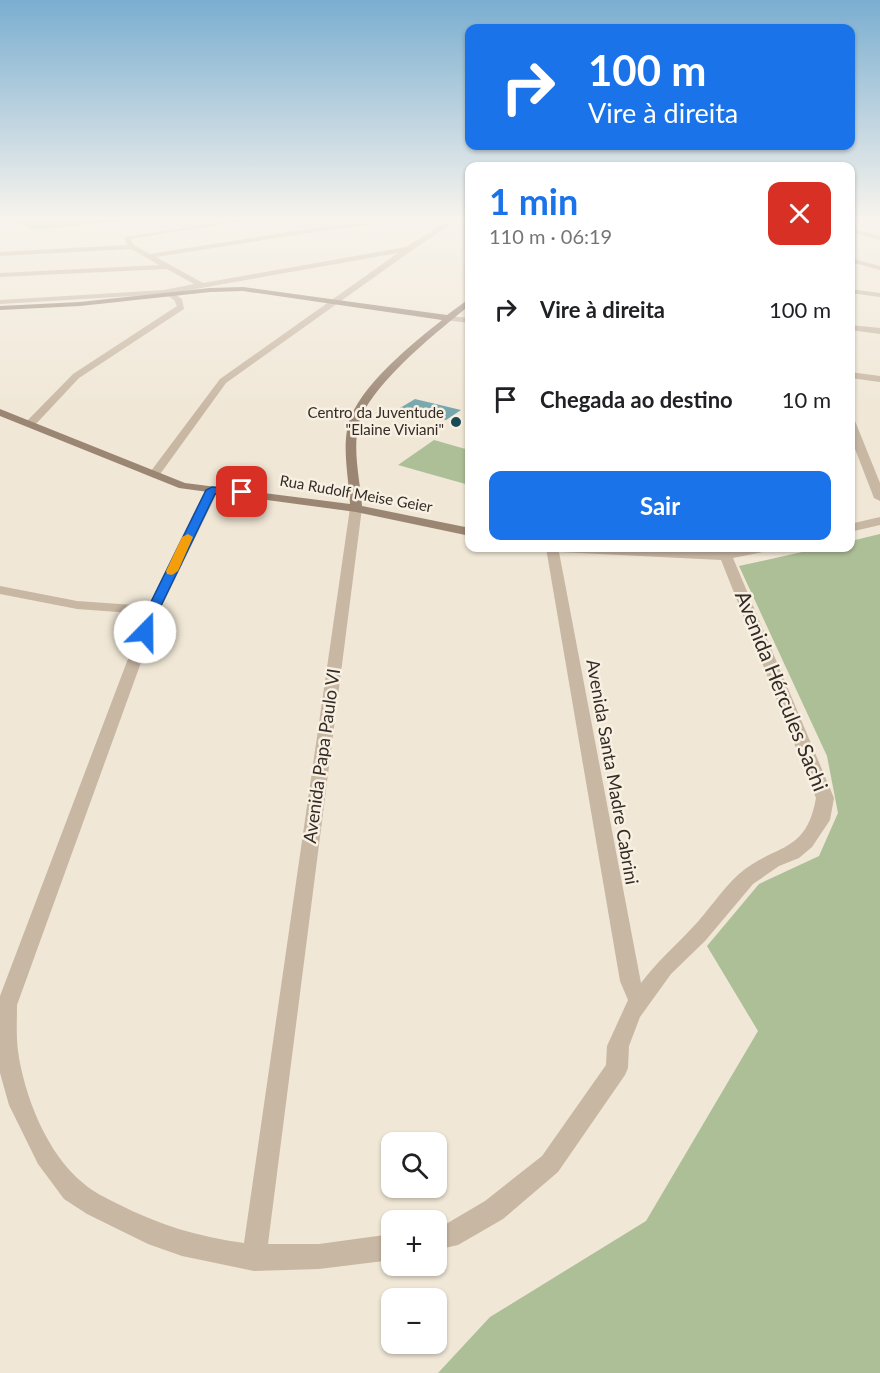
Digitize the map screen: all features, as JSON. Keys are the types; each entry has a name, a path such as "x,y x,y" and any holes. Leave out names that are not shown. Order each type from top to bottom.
{"main road":[{"path":"0,308 124,300 207,286 448,318"},
{"name":"Avenida Papa Paulo VI","path":"356,508 352,435 360,409 373,390 465,304"},
{"name":"Rua Rudolf Meise Geier","path":"0,412 183,486 356,508 465,531"}],"street":[{"path":"203,284 207,286 217,284"},
{"path":"154,475 223,381 358,284"},
{"path":"855,292 880,295"},
{"path":"0,302 167,293 178,299 181,307 76,376 30,424"},
{"path":"448,318 465,320"},
{"path":"855,328 880,331"},
{"path":"855,376 880,379"},
{"path":"855,434 880,498"},
{"path":"212,490 153,610 7,1005 7,1050 14,1083 31,1128 46,1157 69,1188 139,1229 198,1250 254,1258 336,1256 381,1249"},
{"name":"Avenida Papa Paulo VI","path":"254,1258 356,508"},
{"path":"855,527 880,521"},
{"name":"Avenida Santa Madre Cabrini","path":"552,552 630,981 639,1001"},
{"name":"Avenida Hércules Sachi","path":"447,1236 494,1210 550,1164 617,1068 618,1046 631,1013 664,968 698,935 746,879 793,853 806,842 821,820 825,798 725,552"},
{"path":"0,590 77,605 153,610"}],"green space":[{"path":"434,440 465,449 465,484 398,465"},
{"path":"880,534 880,1373 438,1373 490,1317 646,1221 758,1031 707,946 759,884 819,856 838,813 827,756 739,566 802,552 855,552 855,540"}],"water":[{"path":"415,399 461,410 446,420 400,408"}],"slow traffic":[{"path":"172,571 188,537"}],"place":[{"name":"Centro da Juventude \"Elaine Viviani\"","path":"456,422"}],"route":[{"path":"145,632 153,610 205,500 212,490 242,492"}]}
